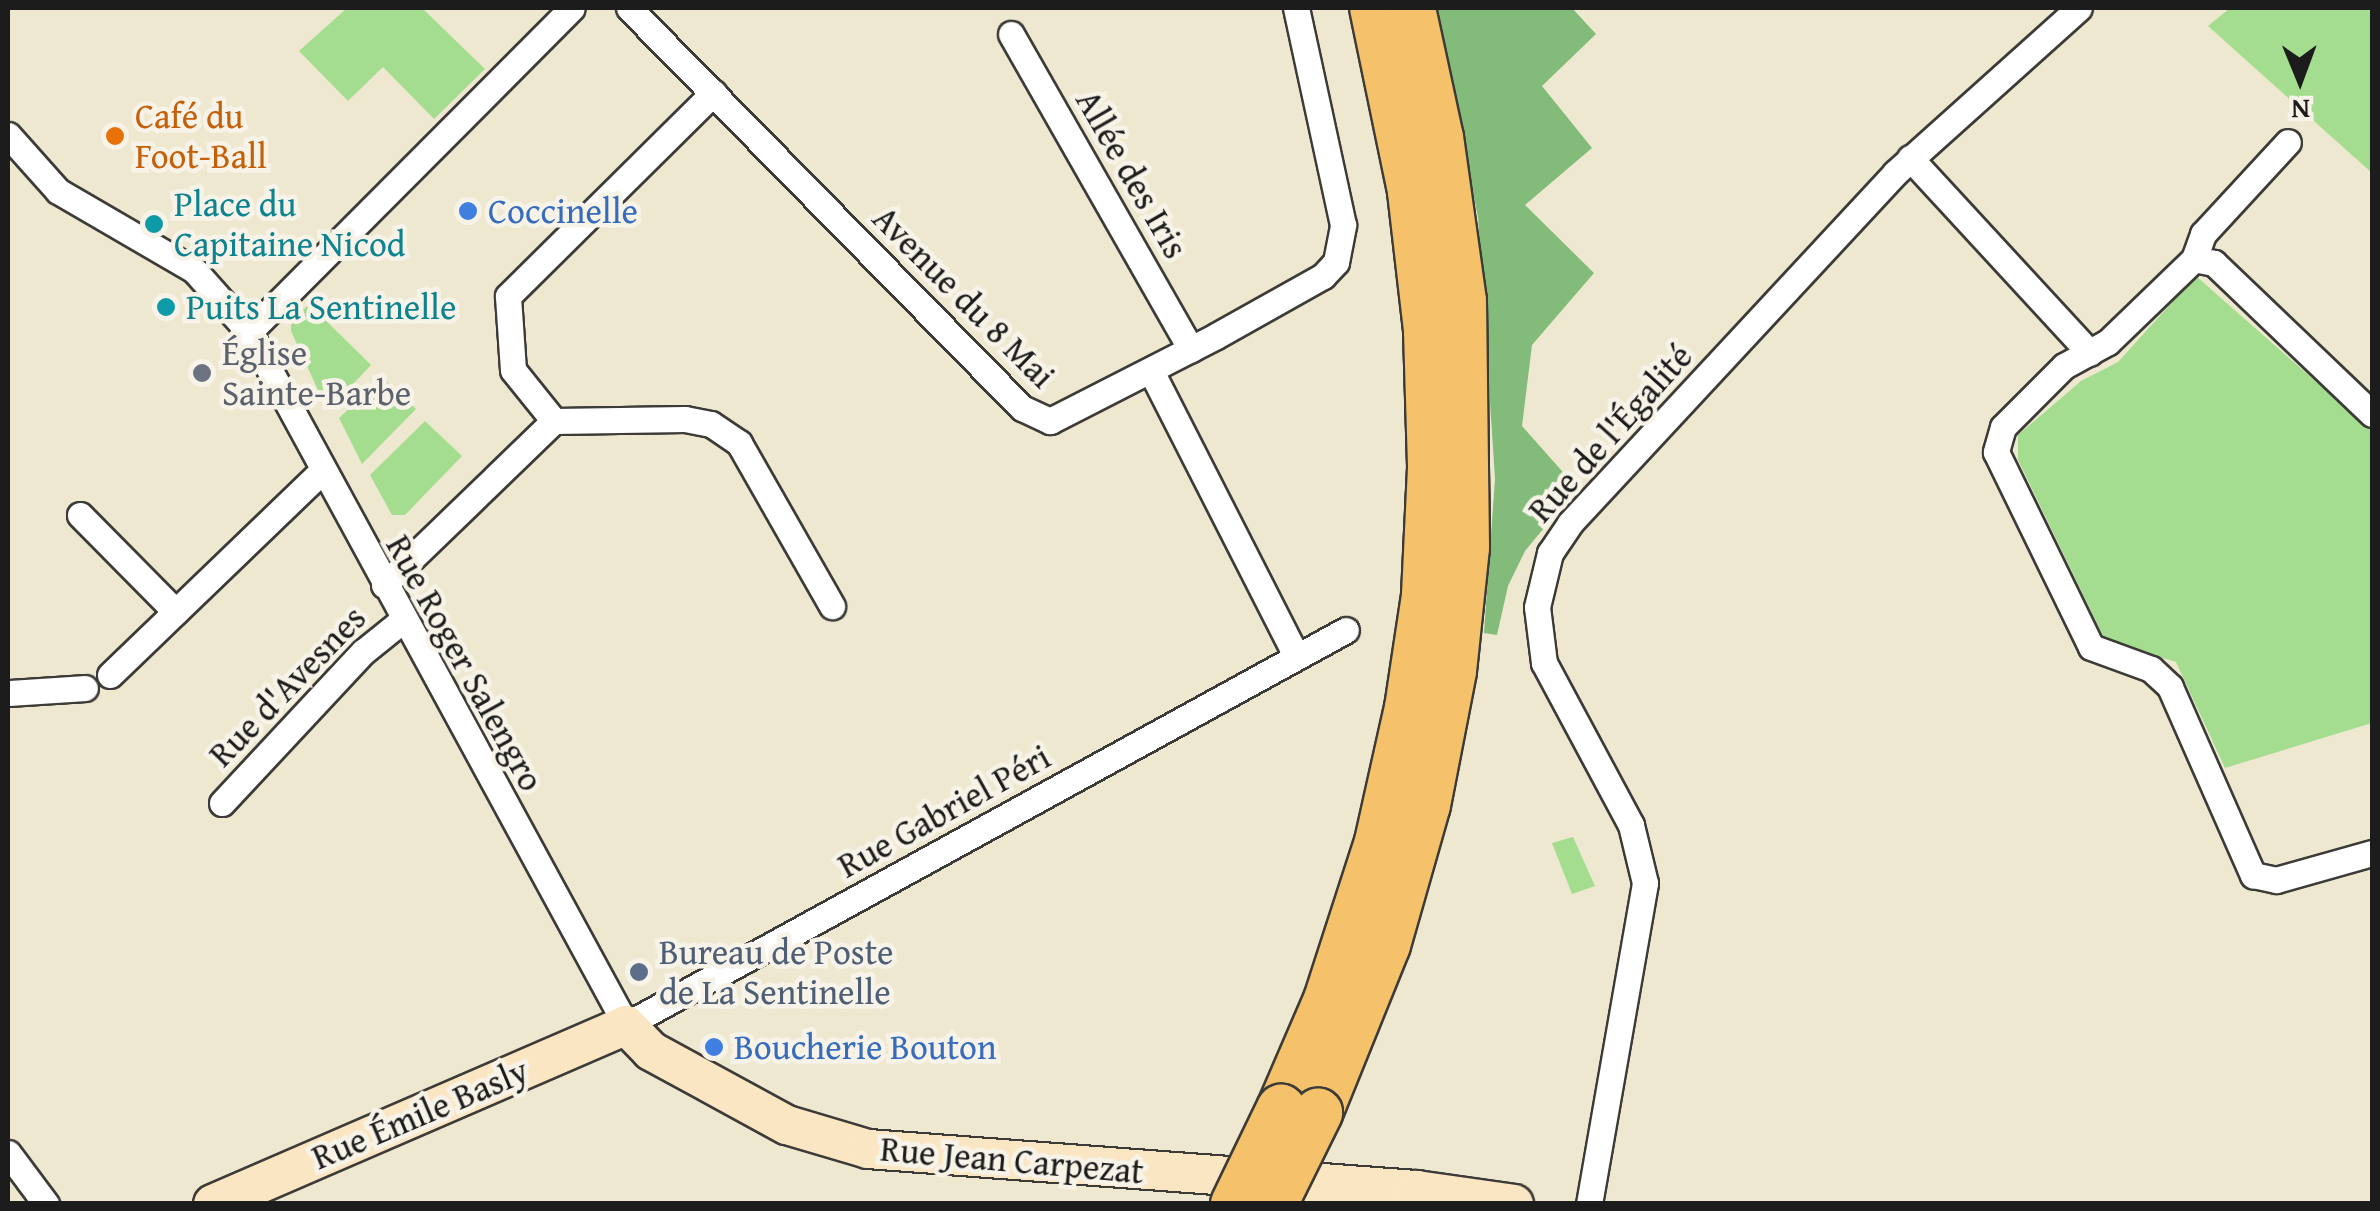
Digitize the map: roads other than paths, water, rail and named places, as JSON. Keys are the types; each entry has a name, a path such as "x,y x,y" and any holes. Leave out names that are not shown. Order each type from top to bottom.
{"highway":[{"path":"1273,1204 1328,1000 1379,842 1410,708 1426,595 1432,466 1428,330 1409,174 1374,8"},
{"path":"1235,1204 1300,1111 1376,972 1426,805 1452,671 1465,547 1462,301 1442,155 1411,8"}],"street":[{"path":"250,332 572,8"},
{"name":"Avenue du 8 Mai","path":"629,8 1034,418 1071,416 1323,276 1340,252 1343,225 1296,8"},
{"name":"Rue de l'Égalité","path":"1589,1204 1645,883 1630,824 1544,663 1537,622 1544,567 1570,523 1910,158 2079,8"},
{"name":"Allée des Iris","path":"1011,34 1191,350"},
{"path":"554,421 513,370 508,296 713,93"},
{"name":"Rue Roger Salengro","path":"8,135 58,191 194,270 250,332 320,472 626,1024"},
{"path":"2288,142 2203,234 2194,260 2090,354 2064,366 2003,428 1996,452 2097,653 2151,670 2170,686 2253,875 2276,880 2372,853"},
{"path":"1910,158 2090,354"},
{"path":"2194,260 2214,264 2372,414"},
{"path":"1152,371 1296,656"},
{"path":"384,585 554,421 685,419 732,435 832,606"},
{"path":"110,675 320,472"},
{"path":"80,515 176,612"},
{"name":"Rue d'Avesnes","path":"222,803 363,652 402,620"},
{"name":"Rue Gabriel Péri","path":"626,1024 1346,630"},
{"path":"8,693 85,688"},
{"name":"Rue Jean Carpezat","path":"626,1024 651,1051 787,1125 858,1147 1514,1204"},
{"name":"Rue Émile Basly","path":"213,1204 626,1024"},
{"path":"8,1152 46,1204"}],"place":[{"name":"Café du Foot-Ball","path":"115,136"},
{"name":"Coccinelle","path":"468,211"},
{"name":"Place du Capitaine Nicod","path":"154,224"},
{"name":"Puits La Sentinelle","path":"166,307"},
{"name":"Église Sainte-Barbe","path":"202,373"},
{"name":"Bureau de Poste de La Sentinelle","path":"639,972"},
{"name":"Boucherie Bouton","path":"714,1047"}]}
